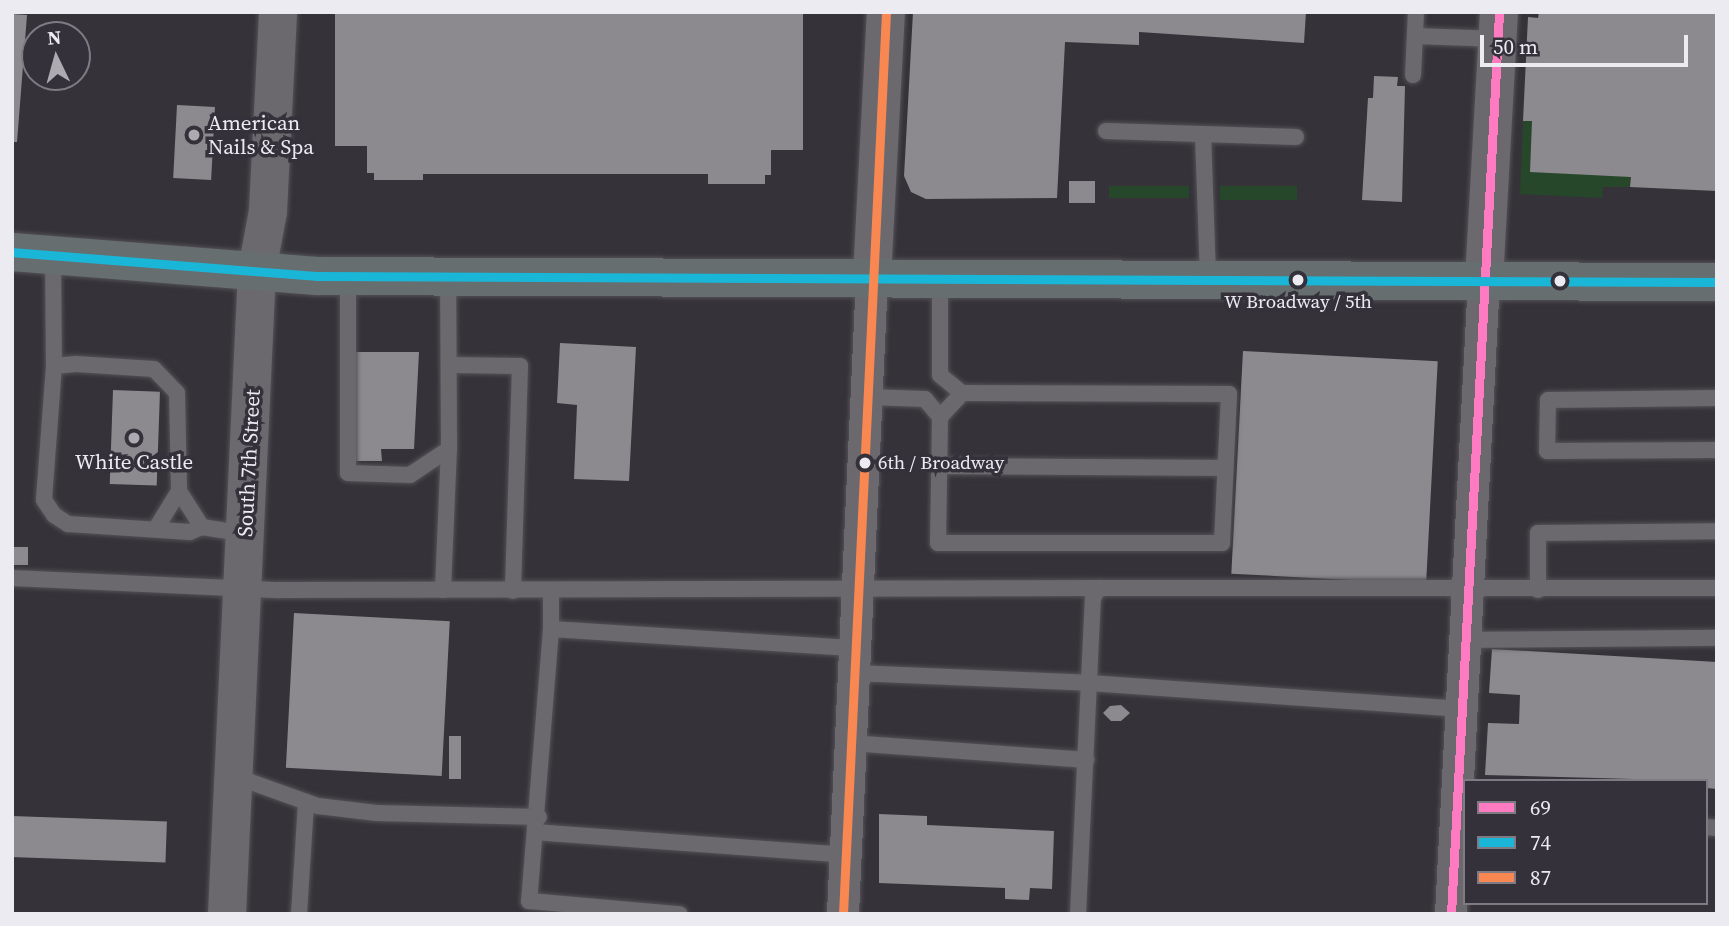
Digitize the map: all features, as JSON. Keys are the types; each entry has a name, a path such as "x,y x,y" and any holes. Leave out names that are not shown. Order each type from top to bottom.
{"main road":[{"path":"12,252 348,276 1717,282"}],"street":[{"name":"South 7th Street","path":"227,914 257,271 268,211 278,12"},
{"path":"843,914 886,12"},
{"path":"1451,914 1460,814 1465,640 1498,25"}],"lane":[{"path":"1413,75 1416,12"},
{"path":"1415,36 1498,25"},
{"path":"1106,131 1296,137"},
{"path":"1203,134 1208,279"},
{"path":"53,256 54,366 44,500 54,515 68,524 157,527 190,532 202,527 246,534"},
{"path":"348,276 348,473 410,475 449,449"},
{"path":"443,590 449,449 448,277"},
{"path":"925,399 940,375 940,278"},
{"path":"450,365 520,366 513,591"},
{"path":"54,366 155,369 177,393 179,491 202,527"},
{"path":"868,397 925,399 940,418 938,543 1222,543 1229,394 962,393 940,375"},
{"path":"940,418 962,393"},
{"path":"1717,398 1548,400 1547,451 1717,450"},
{"path":"939,466 1225,468"},
{"path":"157,527 179,491"},
{"path":"1538,590 1538,533 1717,531"},
{"path":"12,578 243,588 513,591 1717,589"},
{"path":"1078,914 1093,598 1099,588"},
{"path":"551,591 551,629 529,907 679,914"},
{"path":"551,629 1089,683 1462,709"},
{"path":"1465,640 1717,638"},
{"path":"851,743 1086,760"},
{"path":"234,776 306,802 377,813 537,825 845,855"},
{"path":"299,914 306,802"}],"green space":[{"path":"1523,121 1532,121 1631,177 1630,187 1603,187 1602,198 1520,194"},
{"path":"1109,186 1189,186 1189,198 1109,198"},
{"path":"1220,186 1297,186 1297,200 1220,200"}],"building":[{"path":"335,12 803,12 803,150 771,150 771,175 765,175 765,184 708,184 708,174 423,174 423,180 374,180 374,173 367,173 367,146 335,146"},
{"path":"913,12 1306,12 1304,43 1139,32 1139,45 1065,42 1057,198 926,199 911,192 904,176"},
{"path":"1539,12 1717,12 1717,191 1630,187 1631,177 1530,172 1532,121 1523,121 1528,17 1538,18"},
{"path":"12,14 27,15 27,21 21,21 21,91 17,142 12,142"},
{"path":"1374,76 1398,77 1397,86 1405,86 1402,202 1362,200 1368,98 1373,98"},
{"name":"American Nails & Spa","path":"177,105 215,107 211,180 173,178"},
{"path":"1069,181 1095,181 1095,203 1069,203"},
{"path":"560,343 636,347 629,481 574,479 577,405 557,403"},
{"path":"1243,351 1438,361 1426,584 1231,574"},
{"path":"356,352 419,352 414,449 381,449 382,461 356,461"},
{"name":"White Castle","path":"113,390 160,392 157,486 110,484"},
{"path":"12,547 28,547 28,565 12,565"},
{"path":"294,613 450,621 442,776 286,768"},
{"path":"1492,649 1717,662 1717,789 1708,788 1708,779 1485,775 1488,723 1519,724 1520,695 1489,693"},
{"path":"1121,705 1130,713 1121,721 1111,721 1103,713 1110,706"},
{"path":"449,736 461,736 461,779 449,779"},
{"path":"879,814 927,816 927,825 1054,831 1052,889 1030,888 1029,900 1005,899 1005,888 879,883"},
{"path":"12,816 167,821 165,862 12,857"}],"transit line":[{"name":"87","path":"843,914 886,12"},
{"name":"69","path":"1451,914 1499,12"},
{"name":"74","path":"12,252 317,276 1717,282"}],"place":[{"name":"American Nails & Spa","path":"194,135"},
{"name":"W Broadway / 5th","path":"1298,280"},
{"name":"White Castle","path":"134,438"},
{"name":"6th / Broadway","path":"865,463"}]}
